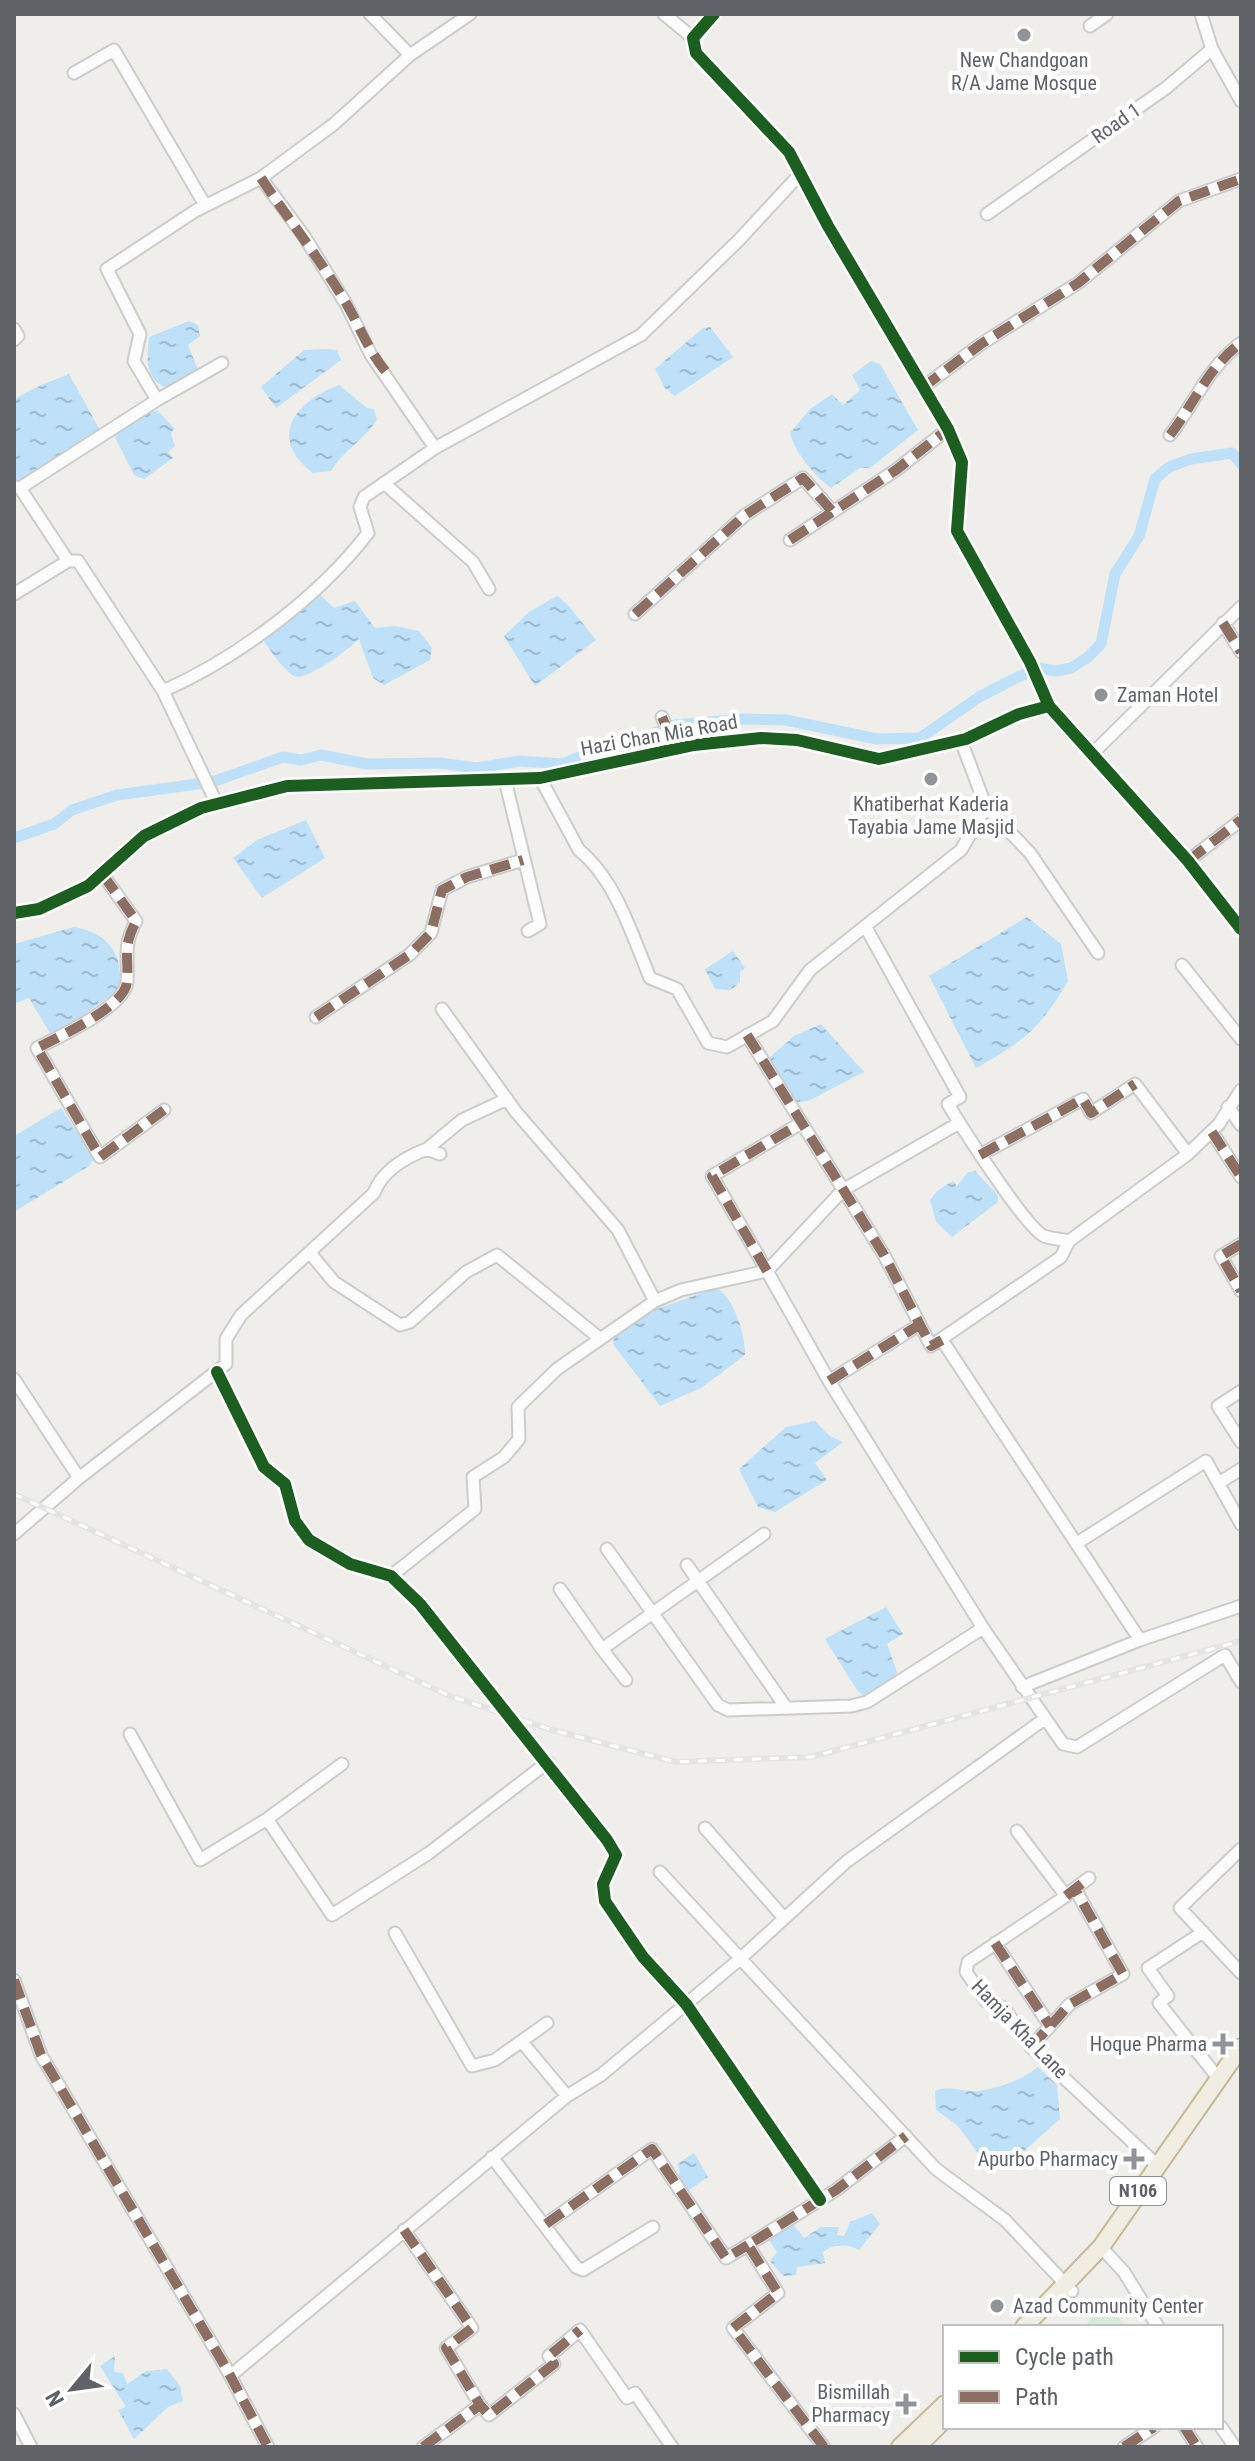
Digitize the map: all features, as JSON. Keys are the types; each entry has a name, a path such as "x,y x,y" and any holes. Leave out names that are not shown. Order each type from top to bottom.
{"highway":[{"name":"N106","path":"1104,2250 1157,2165 1241,2047"},
{"name":"N106","path":"1038,2325 1104,2250 1241,2061"},
{"name":"N106","path":"1026,2325 1069,2287"},
{"path":"900,2447 943,2406"},
{"path":"917,2447 943,2421"}],"street":[{"path":"370,14 410,55"},
{"path":"157,400 134,361 140,334 107,269 205,205 261,178 334,124 410,55 470,14"},
{"path":"664,14 693,38 696,53 789,152 948,429 962,462 957,531 1030,662 1049,706 1188,861 1241,929"},
{"path":"1090,26 1107,14"},
{"path":"1201,14 1212,49 1241,101"},
{"path":"693,38 712,15"},
{"name":"Road 1","path":"987,214 1166,88 1212,49"},
{"path":"74,73 114,50 205,205"},
{"path":"163,691 214,666 256,637 325,579 368,533 362,501 384,483 435,448 641,335 800,174"},
{"path":"261,178 304,236 346,304 371,355 435,448"},
{"path":"922,388 981,344 1078,283 1179,201 1241,179"},
{"path":"14,329 18,336 14,340"},
{"path":"1170,435 1206,378 1224,355 1241,343"},
{"path":"68,561 17,488 222,363"},
{"path":"790,540 896,470 948,429"},
{"path":"635,614 745,515 803,478 832,511"},
{"path":"384,483 473,562 489,589"},
{"path":"14,594 68,561 78,561 163,691 216,802"},
{"path":"1092,754 1241,607"},
{"path":"1223,623 1241,652"},
{"name":"Hazi Chan Mia Road","path":"14,913 62,901 103,875 144,836 216,802 287,786 540,778 676,749 761,738 797,740 879,759 966,739 1019,714 1049,706"},
{"path":"662,717 676,749"},
{"path":"966,739 963,746 986,807 1030,853 1098,953"},
{"path":"540,778 579,850 589,858 618,902 650,978 677,989 708,1043 727,1047 773,1021 810,970 961,850 986,807"},
{"path":"505,780 540,924 528,931"},
{"path":"1188,861 1241,820"},
{"path":"316,1017 372,976 409,955 431,933 442,890 467,877 523,860"},
{"path":"103,875 136,921 124,955 127,982 124,993 92,1018 37,1048 100,1157 164,1110"},
{"path":"865,926 960,1097 948,1104 959,1123 1042,1235 1069,1241"},
{"path":"1182,965 1241,1039"},
{"path":"442,1009 507,1099 618,1230 655,1301"},
{"path":"747,1035 884,1255 931,1346 1061,1257 1069,1241 1188,1154 1212,1132 1241,1090"},
{"path":"980,1155 1083,1099 1091,1113 1135,1084 1188,1154"},
{"path":"14,1534 155,1416 226,1364 226,1339 241,1315 374,1193 378,1181 413,1154 427,1149 462,1120 507,1099"},
{"path":"1228,1107 1241,1125"},
{"path":"801,1123 712,1176 829,1381 1043,1720 1063,1744 1077,1747 1225,1655 1241,1682"},
{"path":"391,1576 475,1509 471,1481 504,1457 519,1439 518,1407 557,1369 598,1337 618,1328 655,1301 681,1290 767,1271 843,1190 959,1123"},
{"path":"1212,1132 1241,1177"},
{"path":"427,1149 440,1154"},
{"path":"1241,1244 1221,1256 1241,1291"},
{"path":"310,1253 334,1282 400,1325 410,1322 466,1272 497,1255 598,1337"},
{"path":"829,1381 919,1325"},
{"path":"942,1340 1140,1640"},
{"path":"217,1372 264,1467 285,1484 295,1521 309,1540 350,1564 391,1576 420,1604 548,1762 616,1855 603,1884 605,1901 643,1957 686,2004 820,2200"},
{"path":"14,1379 79,1478"},
{"path":"1241,1391 1218,1406 1241,1442"},
{"path":"1077,1543 1206,1461 1241,1524"},
{"path":"1219,1483 1241,1469"},
{"path":"602,1649 696,1579 764,1534"},
{"path":"607,1549 650,1614 718,1705 728,1710 851,1706 867,1702 983,1628"},
{"path":"687,1565 785,1706"},
{"path":"560,1589 626,1680"},
{"path":"1022,1687 1140,1640 1241,1606"},
{"path":"230,2376 567,2096 601,2075 740,1959 846,1862 1043,1720"},
{"path":"130,1734 200,1860 267,1819 342,1764"},
{"path":"267,1819 332,1915 419,1861 548,1762"},
{"path":"705,1828 784,1918"},
{"path":"1017,1831 1070,1892 1123,1974 1070,2004 1031,2047"},
{"path":"1241,1849 1180,1908 1241,1973"},
{"path":"660,1872 936,2169 1005,2220 1069,2287"},
{"name":"Hamja Kha Lane","path":"1089,1878 968,1962 966,1972 986,2001 1004,2008 1031,2047 1157,2165"},
{"path":"1203,1932 1148,1968 1168,1996 1159,2003 1218,2078"},
{"path":"395,1933 472,2066 495,2060 547,2023"},
{"path":"995,1943 1050,2026"},
{"path":"14,1980 41,2055 230,2376 268,2447"},
{"path":"522,2042 567,2096"},
{"path":"546,2224 652,2149 726,2258 820,2200 906,2136"},
{"path":"492,2157 576,2267 583,2270 653,2227"},
{"path":"404,2230 472,2328 446,2348 489,2415 554,2364 549,2356 580,2330 627,2398 635,2393 672,2447"},
{"path":"748,2245 778,2293 733,2328 824,2447"},
{"path":"1104,2250 1124,2272 1157,2325"},
{"path":"423,2447 480,2405"},
{"path":"14,2414 31,2447"},
{"path":"1124,2447 1151,2429"},
{"path":"1185,2429 1197,2447"},
{"path":"1222,2429 1235,2447"}],"green space":[{"path":"1107,2302 1124,2325 1088,2325"}],"water":[{"path":"189,321 198,325 200,336 188,345 198,370 168,389 151,374 149,337"},
{"path":"710,327 733,357 675,396 665,388 655,369 703,328"},
{"path":"304,350 337,350 341,360 276,408 261,387"},
{"path":"871,361 880,364 918,430 870,468 860,468 831,488 806,464 790,433 810,409 832,394 843,405 860,390 852,375"},
{"path":"69,374 100,430 98,436 44,470 14,482 14,400"},
{"path":"339,385 367,408 374,409 377,420 331,471 313,473 291,447 289,434 292,422 309,401"},
{"path":"157,410 174,428 171,434 175,446 168,452 173,458 144,479 134,475 115,437 123,426"},
{"path":"319,594 334,608 355,601 375,628 395,626 419,631 432,648 430,660 384,685 373,678 359,639 317,670 300,677 294,676 264,642 267,631"},
{"path":"557,596 596,640 535,686 504,636 529,612"},
{"path":"306,820 325,858 262,898 233,858 257,840"},
{"path":"1027,917 1061,944 1068,981 1049,1011 1030,1032 976,1068 929,976"},
{"path":"74,927 96,934 112,948 119,967 118,990 64,1029 50,1033 29,998 14,1004 14,944"},
{"path":"733,951 745,968 740,972 740,982 731,990 715,989 705,969"},
{"path":"821,1024 864,1072 808,1101 790,1103 768,1059 794,1036"},
{"path":"61,1108 94,1159 89,1166 14,1212 14,1136"},
{"path":"975,1171 998,1195 998,1202 952,1237 936,1222 930,1200 937,1191 953,1181 957,1186 967,1173"},
{"path":"716,1288 728,1299 738,1318 745,1355 701,1388 660,1406 613,1344 614,1337 648,1312"},
{"path":"815,1421 830,1436 843,1442 815,1463 827,1480 775,1512 758,1507 739,1469 786,1427"},
{"path":"886,1607 903,1634 887,1644 897,1672 895,1683 867,1699 857,1690 825,1639"},
{"path":"1038,2067 1057,2085 1060,2119 1008,2165 988,2166 957,2125 936,2110 935,2091 945,2088 979,2091 995,2088 1018,2080"},
{"path":"694,2153 708,2177 689,2190 678,2177 680,2171 677,2164"},
{"path":"872,2213 880,2224 859,2250 846,2246 832,2247 823,2252 825,2263 797,2267 796,2275 783,2276 770,2261 777,2252 768,2239 792,2223 804,2238 821,2227 839,2227 837,2235 844,2236 850,2222"},
{"path":"115,2356 114,2372 123,2373 127,2384 146,2371 167,2369 180,2386 183,2401 168,2407 134,2439 118,2410 126,2407 100,2366"}],"waterway":[{"path":"14,838 54,824 72,810 117,795 212,782 283,757 301,760 321,755 367,764 440,763 477,768 520,761 563,764 613,742 643,738 674,725 744,719 786,720 877,739 920,738 979,697 1018,677 1039,668 1056,671 1071,668 1088,657 1101,644 1115,574 1139,536 1155,479 1169,467 1191,459 1232,453 1241,464"}],"railway":[{"path":"14,1494 450,1696 552,1730 676,1762 811,1757 1241,1641"}],"marked path":[{"path":"261,178 336,287 387,373"},
{"path":"922,388 981,344 1078,283 1179,201 1241,179"},
{"path":"1170,435 1210,374 1241,343"},
{"path":"790,540 896,470 948,429"},
{"path":"635,614 745,515 803,478 832,511"},
{"path":"1223,623 1241,652"},
{"path":"662,717 676,749"},
{"path":"1188,861 1241,820"},
{"path":"316,1017 409,955 431,933 442,890 467,877 523,860"},
{"path":"103,875 136,921 128,945 127,982 123,992 103,1011 37,1048 100,1157 164,1110"},
{"path":"747,1035 884,1255 931,1346 942,1340"},
{"path":"980,1155 1083,1099 1091,1113 1135,1084"},
{"path":"767,1271 712,1176 801,1123"},
{"path":"1212,1132 1241,1177"},
{"path":"1241,1244 1221,1256 1241,1291"},
{"path":"829,1381 919,1325"},
{"path":"1066,1896 1089,1878"},
{"path":"1031,2047 1070,2004 1123,1974 1075,1889"},
{"path":"995,1943 1050,2026"},
{"path":"14,1980 41,2055 225,2366 268,2447"},
{"path":"824,2447 733,2328 778,2293 748,2245 836,2190 906,2136"},
{"path":"546,2224 652,2149 726,2258 748,2245"},
{"path":"404,2230 472,2328 446,2348 480,2405"},
{"path":"423,2447 480,2405 489,2415 554,2364 549,2356 580,2330"},
{"path":"1124,2447 1151,2429"},
{"path":"1185,2429 1197,2447"}],"cycle path":[{"path":"714,14 693,38 696,53 789,152 828,226 948,429 962,462 957,531 1030,662 1049,706 1188,861 1241,929"},
{"path":"14,913 39,909 88,886 144,836 201,808 287,786 540,778 694,745 761,738 797,740 879,759 966,739 1019,714 1049,706"},
{"path":"217,1372 264,1467 285,1484 295,1521 309,1540 350,1564 391,1576 420,1604 607,1840 616,1855 603,1884 605,1901 643,1957 686,2004 820,2200"}],"place":[{"name":"New Chandgoan R/A Jame Mosque","path":"1024,35"},
{"name":"Zaman Hotel","path":"1101,695"},
{"name":"Khatiberhat Kaderia Tayabia Jame Masjid","path":"931,779"},
{"name":"Hoque Pharma","path":"1223,2044"},
{"name":"Apurbo Pharmacy","path":"1134,2159"},
{"name":"Azad Community Center","path":"997,2306"},
{"name":"Bismillah Pharmacy","path":"906,2404"}]}
